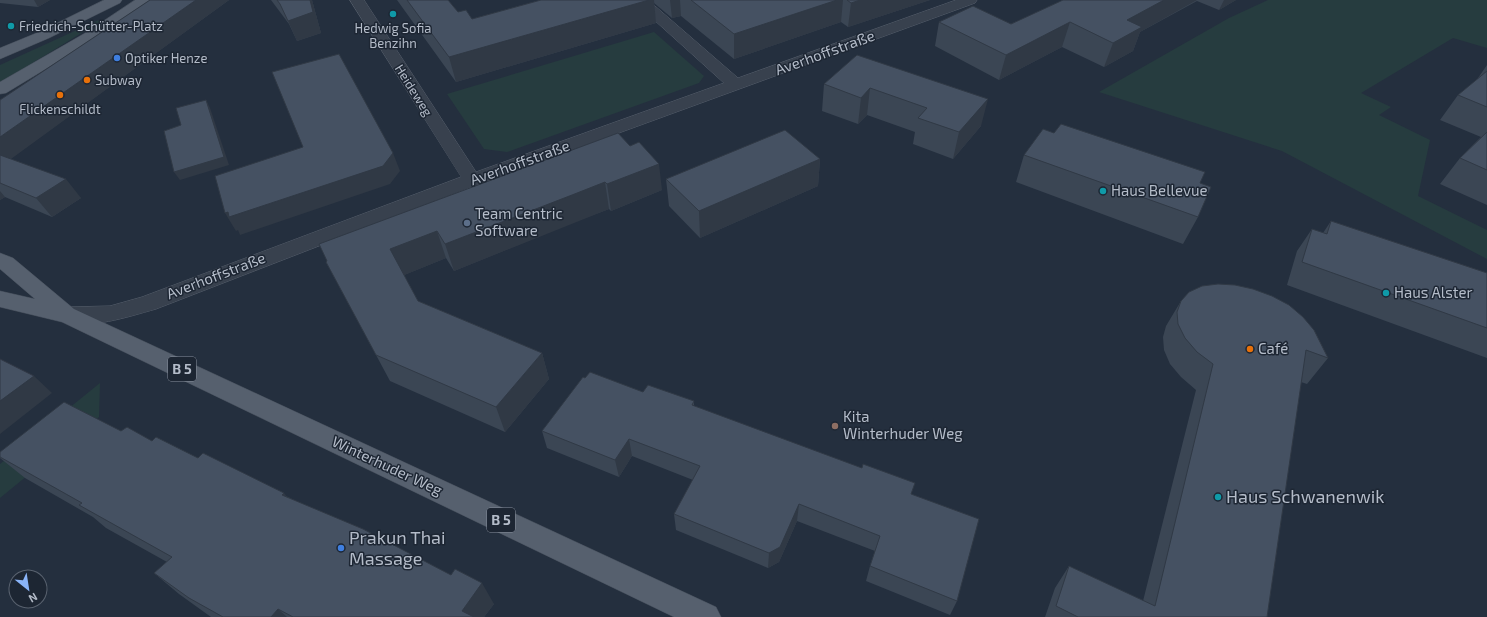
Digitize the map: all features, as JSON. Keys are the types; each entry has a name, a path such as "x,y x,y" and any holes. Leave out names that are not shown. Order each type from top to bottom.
{"main road":[{"path":"0,54 102,8 115,0"},
{"path":"0,90 92,35 146,0"},
{"name":"Winterhuder Weg","path":"0,260 6,263 68,315"},
{"name":"Winterhuder Weg","path":"0,299 68,315 706,617"}],"street":[{"name":"Heideweg","path":"357,0 472,180"},
{"path":"639,0 736,85"},
{"name":"Averhoffstraße","path":"68,315 110,314 148,303 472,180 970,0"}],"green space":[{"path":"1268,0 1487,0 1487,48 1453,38 1361,93 1391,107 1379,115 1430,140 1418,196 1487,230 1487,259 1282,151 1099,92 1229,18"},
{"path":"99,20 101,21 0,83 0,65"},
{"path":"654,32 704,76 699,83 507,152 484,149 447,94"},
{"path":"100,383 99,417 0,498 0,464"}],"building":[{"path":"150,0 196,0 0,137 0,100"},
{"path":"277,0 310,0 313,12 288,21"},
{"path":"407,0 448,0 458,12 466,10 472,19 541,0 649,0 449,57"},
{"path":"691,0 837,0 734,34"},
{"path":"847,0 860,0 851,3"},
{"path":"1063,0 1164,0 1127,20 1142,27 1113,43 1070,22 1006,55 939,22 973,6 1011,24"},
{"path":"339,54 393,153 383,166 229,217 228,212 225,213 215,176 303,147 272,72"},
{"path":"857,55 988,99 959,132 918,118 927,108 870,88 861,98 824,84"},
{"path":"1487,71 1487,107 1458,95"},
{"path":"206,100 224,157 174,172 164,131 181,125 176,108"},
{"path":"1061,124 1205,172 1200,183 1211,187 1198,217 1024,155 1043,129 1054,133"},
{"path":"785,130 820,159 699,211 666,179"},
{"path":"1487,132 1487,170 1460,158"},
{"path":"618,133 630,146 639,142 659,164 607,184 605,182 445,244 437,231 390,249 418,301 542,353 496,407 376,355 326,262 327,261 319,244"},
{"path":"0,155 66,179 36,198 0,183"},
{"path":"1331,221 1487,273 1487,328 1302,262 1312,229 1327,234"},
{"path":"1218,284 1235,285 1253,289 1272,296 1289,305 1303,317 1314,330 1328,358 1306,350 1267,617 1078,617 1056,606 1069,566 1155,606 1213,364 1197,352 1185,338 1178,324 1177,312 1181,301 1189,292 1202,286"},
{"path":"0,359 34,376 0,401"},
{"path":"590,372 643,392 648,385 694,401 692,405 862,468 863,464 915,483 911,494 979,519 957,601 870,566 880,536 799,504 780,547 769,553 674,514 700,466 629,439 615,460 542,431 583,377 585,378"},
{"path":"64,402 121,431 127,427 152,441 156,437 198,458 203,453 284,493 282,495 363,529 451,575 455,569 482,583 462,611 474,617 293,617 278,609 271,617 223,617 189,598 154,573 172,557 79,505 82,503 0,457 0,452"}],"place":[{"name":"Hedwig Sofia Benzihn","path":"393,14"},
{"name":"Friedrich-Schütter-Platz","path":"11,26"},
{"name":"Optiker Henze","path":"117,58"},
{"name":"Subway","path":"87,80"},
{"name":"Flickenschildt","path":"60,95"},
{"name":"Haus Bellevue","path":"1103,191"},
{"name":"Team Centric Software","path":"467,223"},
{"name":"Haus Alster","path":"1386,293"},
{"name":"Café","path":"1250,349"},
{"name":"Kita Winterhuder Weg","path":"835,426"},
{"name":"Haus Schwanenwik","path":"1218,497"},
{"name":"Prakun Thai Massage","path":"341,548"}]}
